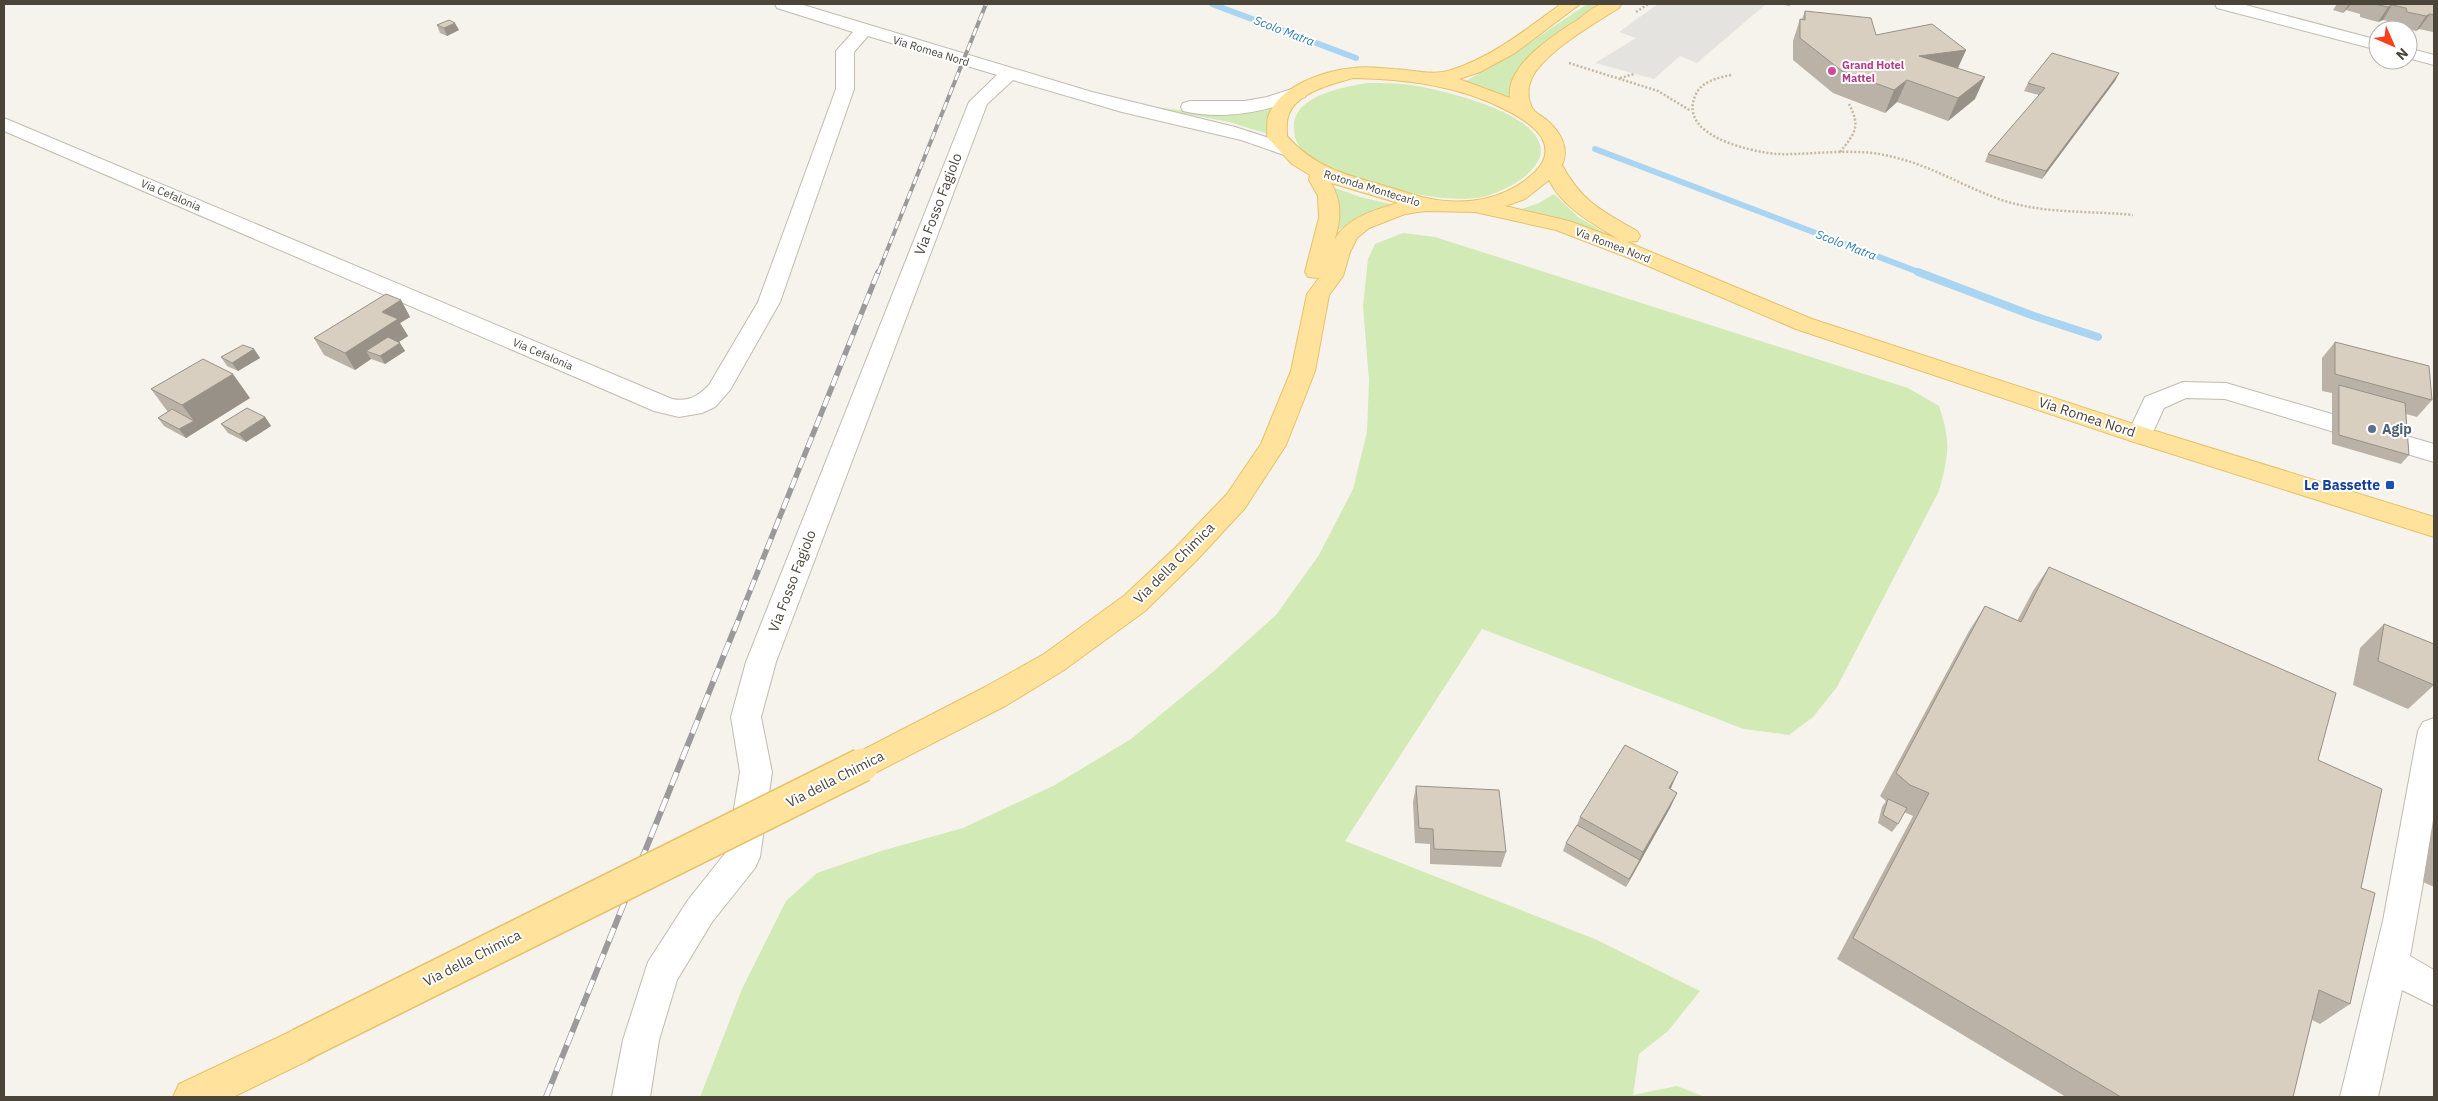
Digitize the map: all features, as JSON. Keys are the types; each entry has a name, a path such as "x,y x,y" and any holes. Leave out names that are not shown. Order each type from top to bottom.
{"main road":[{"path":"1437,79 1452,77 1493,59 1572,4"},
{"path":"1524,111 1518,91 1526,68 1541,54 1613,4"},
{"name":"Rotonda Montecarlo","path":"1381,72 1437,79 1502,100 1524,111 1542,124 1552,138 1556,151 1552,165 1534,186 1509,198 1479,207 1428,204 1320,173 1298,162 1277,137 1279,114 1298,93 1326,80 1353,74 1381,72"},
{"name":"Via Romea Nord","path":"1552,165 1563,188 1588,212 1634,239 1675,258 1743,297"},
{"name":"Via della Chimica","path":"192,1097 862,765 996,696 1054,662 1135,603 1186,554 1236,500 1273,445 1303,371 1318,294 1315,279 1330,218 1328,196 1319,180 1320,173"},
{"name":"Via della Chimica","path":"1318,294 1332,276 1339,252 1348,235 1362,224 1392,212 1428,204"},
{"name":"Via Romea Nord","path":"1479,207 1562,225 1743,297 1804,324 2140,435 2434,527"}],"street":[{"name":"Via Romea Nord","path":"783,4 1008,75 1150,113 1260,138 1287,150"},
{"path":"2223,4 2368,41"},
{"path":"2290,21 2304,10"},
{"name":"Via Cefalonia","path":"4,124 663,405 672,408 694,408 710,400 718,390 770,302 845,89 845,51 864,30"},
{"path":"2418,55 2434,60"},
{"name":"Via Fosso Fagiolo","path":"631,1097 642,1040 661,974 700,911 743,857 756,772 746,717 761,662 978,102 1008,75"},
{"name":"Via Romea Nord","path":"1080,94 1230,110 1278,101 1298,93"},
{"path":"2140,435 2154,403 2184,390 2226,391 2434,453"},
{"path":"2359,1097 2390,964 2434,731"},
{"path":"2390,964 2434,989"}],"path":[{"path":"1569,63 1658,90 1691,111"},
{"path":"1619,78 1634,74"},
{"path":"1731,75 1704,84 1697,91 1691,111 1692,120 1704,130 1719,138 1761,153 1793,155 1840,152 1879,153 1912,161 1988,195 2036,209 2104,211 2133,216"},
{"path":"1840,152 1857,130 1857,118 1849,104"}],"green space":[{"path":"1587,4 1604,4 1530,55 1516,75 1517,99 1464,82 1512,55"},
{"path":"1366,83 1402,84 1423,87 1475,101 1496,109 1515,118 1530,130 1539,142 1540,157 1529,173 1511,185 1483,197 1465,199 1417,194 1365,181 1341,173 1303,151 1297,143 1294,130 1295,118 1300,109 1309,102 1331,91"},
{"path":"1137,105 1222,115 1272,107 1267,122 1268,134 1229,122"},
{"path":"1330,186 1360,197 1395,205 1364,216 1336,232 1339,204"},
{"path":"1554,194 1578,217 1621,242 1519,210 1539,203"},
{"path":"1403,233 1435,237 1908,388 1939,406 1947,439 1947,457 1939,491 1837,687 1813,717 1789,735 1744,729 1482,629 1345,841 1597,940 1700,991 1668,1031 1639,1054 1633,1095 1677,1086 1705,1097 700,1097 742,989 786,901 817,873 881,851 963,828 1053,786 1131,739 1215,670 1276,615 1319,555 1353,489 1367,432 1369,380 1363,306 1368,259 1375,244"}],"shaded area":[{"path":"1658,4 1766,4 1697,63 1680,56 1654,79 1595,63 1636,38 1619,32"}],"building":[{"path":"2375,4 2431,4 2434,5 2434,15 2426,16 2407,12 2406,8"},
{"path":"1805,11 1871,18 1876,35 1932,24 1966,50 1919,56 1985,77 1958,98 1907,80 1894,90 1842,71 1800,38 1800,19 1805,20"},
{"path":"449,20 455,23 444,28 437,25"},
{"path":"2052,53 2119,73 2046,171 1988,154 2045,88 2028,83"},
{"path":"386,294 401,300 382,312 398,319 345,353 314,338"},
{"path":"388,337 400,343 380,356 366,351"},
{"path":"2335,342 2429,366 2432,400 2335,374"},
{"path":"243,345 254,349 232,363 221,357"},
{"path":"203,359 233,374 182,405 151,389"},
{"path":"2339,385 2405,403 2409,455 2339,435"},
{"path":"247,408 265,417 239,434 221,424"},
{"path":"172,409 194,421 179,429 158,418"},
{"path":"2049,567 2336,693 2318,760 2382,789 2361,888 2375,893 2350,1004 2319,990 2293,1097 2121,1097 1853,938 1929,793 1910,785 1896,773 1985,606 2021,622"},
{"path":"2384,624 2434,644 2434,685 2378,661"},
{"path":"1625,745 1678,772 1669,788 1677,793 1643,852 1580,817"},
{"path":"1416,786 1499,790 1506,852 1434,849 1433,829 1419,828"},
{"path":"1888,799 1907,808 1898,824 1883,815"},
{"path":"1577,825 1640,860 1629,879 1566,843"}],"waterway":[{"name":"Scolo Matra","path":"1212,4 1356,58"},
{"name":"Scolo Matra","path":"1595,149 1921,273"},
{"name":"Scolo Matra","path":"1918,272 2034,316 2098,337"}],"railway":[{"path":"878,273 986,4"},
{"path":"734,631 878,272"},
{"path":"546,1097 734,630"}],"place":[{"name":"Grand Hotel Mattei","path":"1832,71"},
{"name":"Agip","path":"2372,429"},
{"name":"Le Bassette","path":"2390,485"}]}
